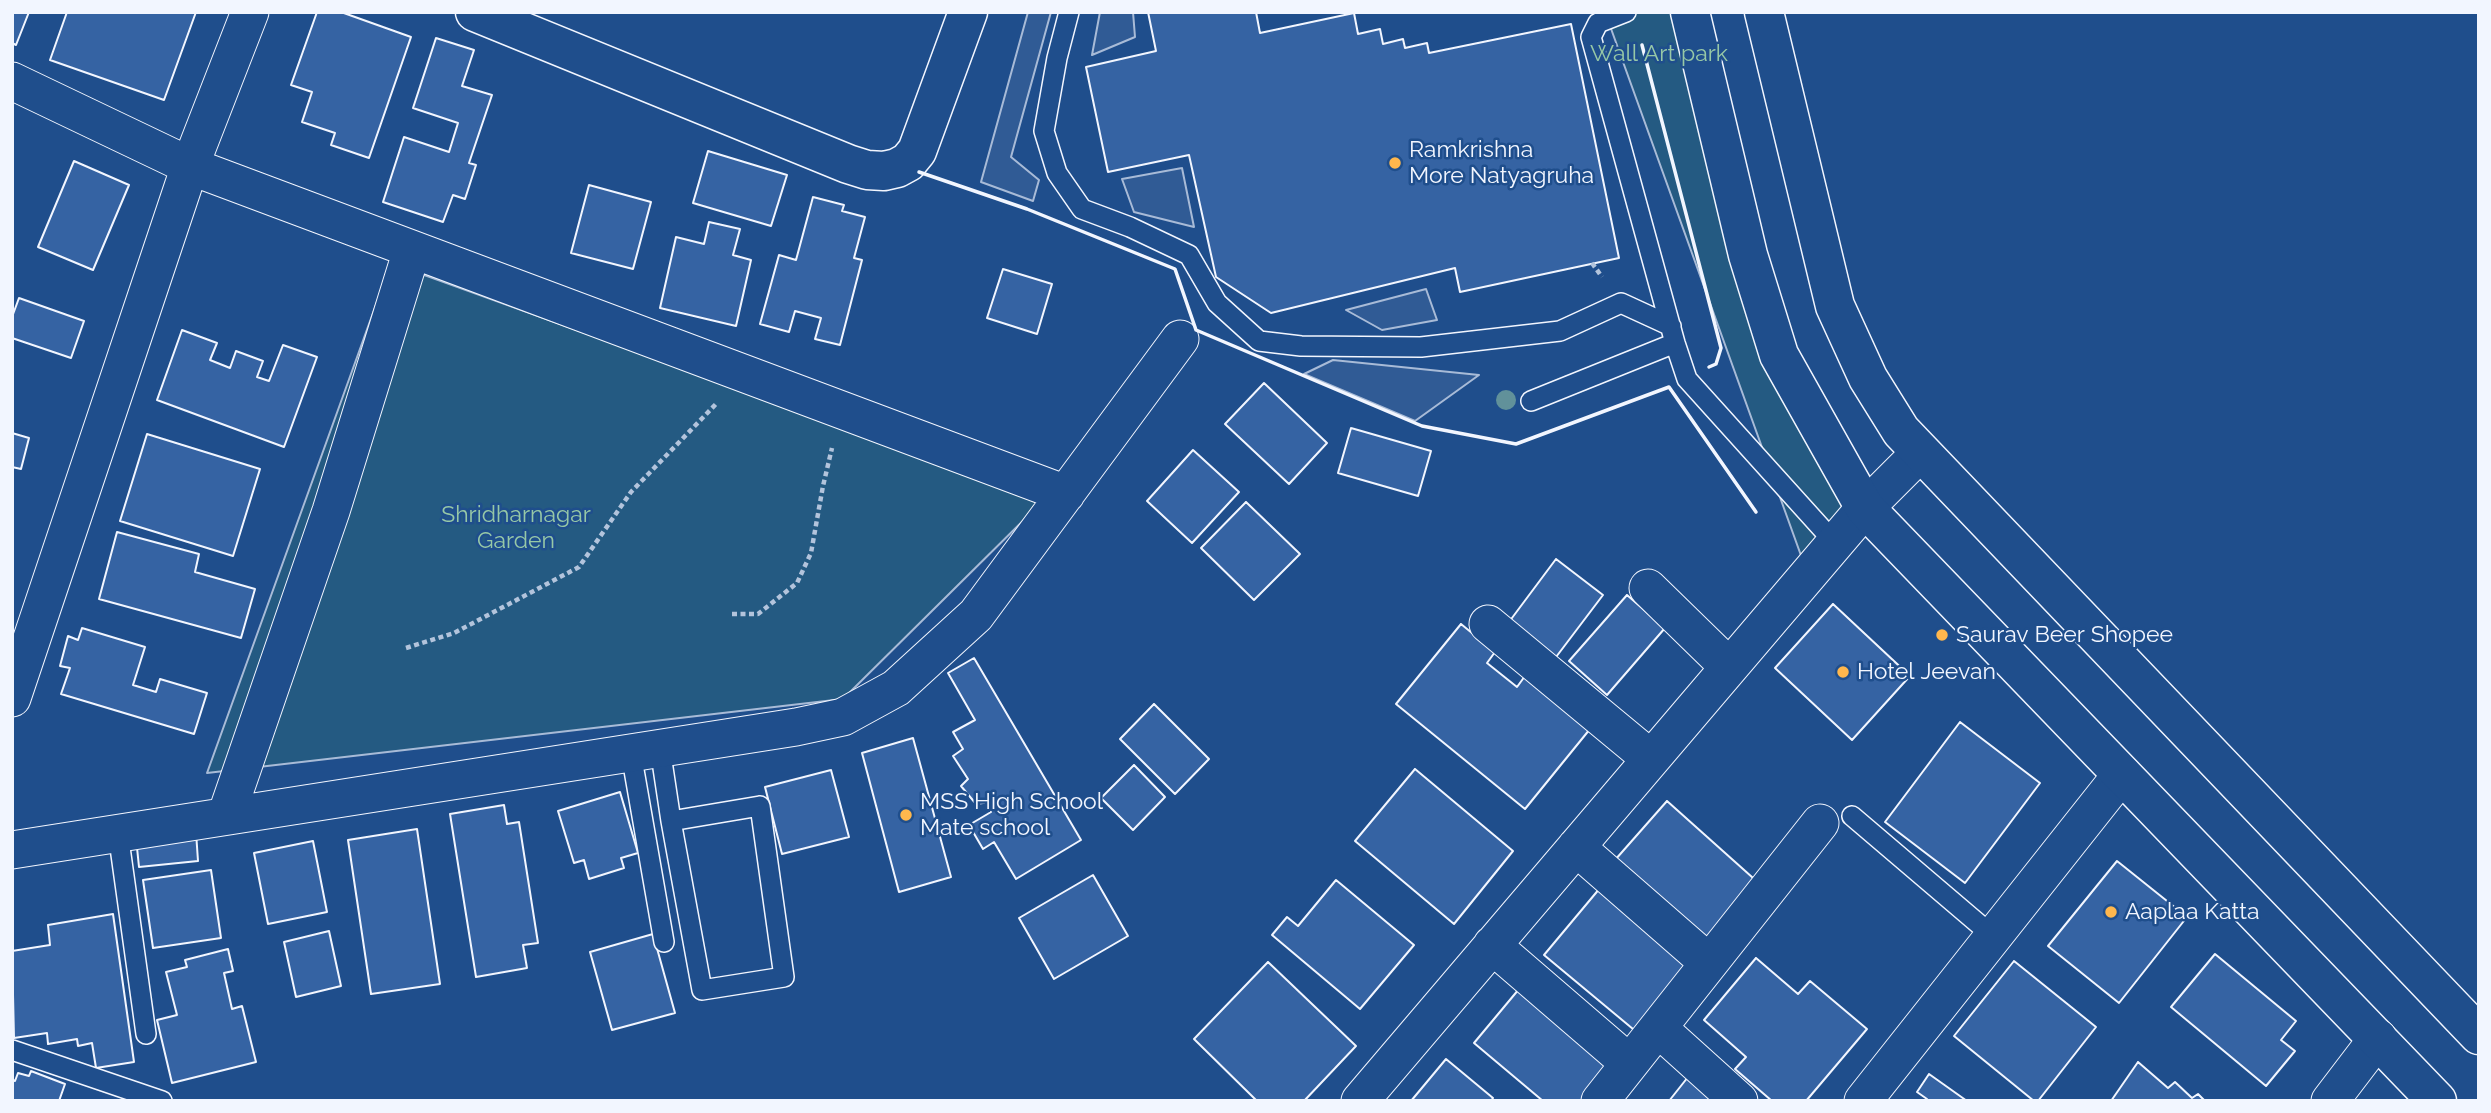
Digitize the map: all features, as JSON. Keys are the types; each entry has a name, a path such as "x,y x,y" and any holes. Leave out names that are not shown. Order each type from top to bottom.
{"main road":[{"path":"475,12 848,164 867,170 884,171 908,162 917,151 968,12"},
{"path":"1690,12 1748,255 1779,355 1865,508 2437,1101"},
{"path":"1764,12 1835,306 1868,378 1901,431 2479,1035"}],"street":[{"path":"12,698 190,166 250,12"},
{"path":"12,81 190,166 1066,494"},
{"path":"226,816 331,511 412,250"},
{"path":"12,850 796,727 843,717 897,688 976,615 1180,339"},
{"path":"1360,1101 1865,508 1920,453"},
{"path":"1648,588 1729,667"},
{"path":"1488,624 1651,759"},
{"path":"1863,1101 2122,774"},
{"path":"1600,1101 1709,963 1836,820"},
{"path":"1576,847 1709,963"},
{"path":"1492,945 1629,1063"},
{"path":"1658,1028 1739,1101"},
{"path":"2330,1101 2378,1038"}],"lane":[{"path":"1069,12 1057,58 1044,131 1057,173 1082,209 1130,227 1189,255 1217,303 1259,341 1301,346 1421,347 1560,331 1621,303 1673,334"},
{"path":"1626,12 1598,23 1591,37 1687,379 1835,543"},
{"path":"1531,401 1673,334"},
{"path":"645,750 671,821 702,990 784,977 760,806 671,821"},
{"path":"645,750 664,942"},
{"path":"1836,820 1994,937"},
{"path":"118,833 146,1034"},
{"path":"12,1050 162,1101"}],"path":[{"path":"406,648 454,633 579,566 631,492 746,374"},
{"path":"732,614 758,614 796,583 811,553 823,486 842,410"}],"green space":[{"name":"Wall Art park","path":"1605,12 1686,12 1771,356 1861,504 1803,561"},
{"name":"Shridharnagar Garden","path":"391,263 1045,499 843,699 207,773"}],"shaded area":[{"path":"1028,12 1051,12 1011,157 1039,180 1033,201 981,182"},
{"path":"1100,12 1133,12 1135,37 1092,55"},
{"path":"1182,168 1194,227 1134,212 1122,179"},
{"path":"1426,289 1437,320 1382,330 1346,310"},
{"path":"1333,360 1479,375 1415,421 1304,374"}],"building":[{"path":"12,12 29,12 16,45 12,43"},
{"path":"67,12 196,12 164,100 50,60"},
{"path":"317,12 341,12 411,37 369,158 331,145 335,133 302,122 312,92 291,85"},
{"name":"Ramkrishna More Natyagruha","path":"1148,12 1256,12 1260,33 1354,13 1358,34 1380,29 1383,44 1403,39 1405,48 1427,43 1429,53 1571,24 1619,258 1460,292 1455,268 1271,313 1216,277 1189,155 1108,172 1086,67 1156,51"},
{"path":"436,38 474,50 462,86 492,95 469,163 476,165 465,199 453,195 443,222 383,202 404,137 449,152 458,123 413,108"},
{"path":"708,151 787,175 771,226 693,203"},
{"path":"74,161 129,185 93,270 38,247"},
{"path":"589,185 651,202 633,269 571,253"},
{"path":"813,197 844,205 842,211 865,217 854,258 862,260 840,345 815,339 821,318 795,311 789,332 760,324 779,255 796,260"},
{"path":"709,222 740,229 733,255 751,260 736,326 660,308 676,237 704,244"},
{"path":"1003,269 1052,284 1037,334 987,318"},
{"path":"19,298 84,321 71,358 12,338 12,317"},
{"path":"182,330 217,343 210,360 230,368 236,351 263,361 257,377 269,381 283,345 317,357 284,447 157,400"},
{"path":"1264,383 1327,443 1289,484 1225,424"},
{"path":"1351,428 1431,451 1418,496 1338,473"},
{"path":"12,433 29,438 21,469 12,467"},
{"path":"147,434 260,469 233,556 120,521"},
{"path":"1193,450 1239,492 1192,543 1147,501"},
{"path":"1246,502 1300,554 1254,600 1201,548"},
{"path":"117,532 199,554 195,572 255,589 241,638 99,599"},
{"path":"1556,559 1603,595 1550,665 1503,630"},
{"path":"1627,595 1665,628 1607,695 1569,661"},
{"name":"Hotel Jeevan","path":"1833,604 1910,676 1852,740 1775,668"},
{"path":"1461,624 1495,652 1487,663 1517,687 1525,676 1590,729 1525,809 1396,704"},
{"path":"82,628 145,647 133,685 156,692 160,679 207,693 194,734 61,694 70,668 60,666 68,636 78,640"},
{"path":"974,658 1081,840 1016,879 994,842 983,849 969,825 991,812 990,802 976,804 961,786 968,779 953,756 963,749 953,732 975,720 948,673"},
{"path":"1154,704 1209,759 1175,794 1120,739"},
{"path":"1960,722 2040,783 1965,883 1885,822"},
{"name":"MSS High School Mate school","path":"913,738 951,877 899,892 862,753"},
{"path":"1134,765 1165,797 1133,830 1101,798"},
{"path":"1415,769 1513,851 1454,924 1355,841"},
{"path":"831,770 849,837 782,854 765,787"},
{"path":"620,792 638,853 621,858 624,868 589,879 584,860 574,863 558,811"},
{"path":"1667,801 1762,886 1710,945 1615,860"},
{"path":"504,805 507,824 519,822 538,943 523,945 527,968 476,977 450,814"},
{"path":"417,829 440,984 371,994 348,840"},
{"path":"196,832 198,861 139,867 136,838"},
{"path":"313,841 327,912 268,924 254,853"},
{"path":"2117,861 2187,917 2119,1003 2048,946"},
{"path":"211,870 221,938 153,948 143,880"},
{"path":"1093,875 1128,936 1054,979 1019,918"},
{"path":"1336,880 1414,945 1360,1009 1272,935 1287,917 1298,926"},
{"path":"1600,888 1700,972 1645,1039 1544,955"},
{"path":"113,914 134,1062 96,1068 92,1043 78,1046 77,1039 48,1044 47,1033 14,1038 12,951 50,945 48,925"},
{"path":"329,931 341,986 296,997 284,942"},
{"path":"653,934 675,1013 612,1030 590,952"},
{"path":"228,949 233,971 224,973 232,1009 242,1006 256,1062 172,1083 157,1020 177,1015 166,972 187,967 185,960"},
{"path":"2215,954 2296,1021 2281,1040 2295,1051 2266,1086 2171,1007"},
{"path":"1756,958 1798,994 1810,981 1867,1029 1806,1101 1772,1101 1735,1069 1746,1057 1704,1020"},
{"path":"2014,961 2096,1027 2038,1101 2034,1101 1954,1036"},
{"path":"1268,962 1356,1046 1304,1101 1257,1101 1194,1039"},
{"path":"1519,989 1612,1068 1585,1101 1543,1101 1474,1043"},
{"path":"1446,1059 1493,1098 1491,1101 1411,1101"},
{"path":"2138,1062 2168,1088 2175,1082 2192,1098 2198,1094 2205,1101 2111,1101"},
{"path":"31,1071 65,1084 59,1101 12,1101 12,1080 15,1081 18,1073 29,1076"},
{"path":"1929,1074 1967,1101 1926,1101 1927,1099 1917,1092"},
{"path":"1688,1077 1718,1101 1669,1101"}],"wall":[{"path":"1642,45 1721,348 1716,364 1709,367"},
{"path":"919,172 1027,209 1175,269 1196,330 1422,426 1516,444 1669,387 1756,512"}],"place":[{"name":"Ramkrishna More Natyagruha","path":"1395,163"},
{"name":"Saurav Beer Shopee","path":"1942,635"},
{"name":"Hotel Jeevan","path":"1843,672"},
{"name":"MSS High School Mate school","path":"906,815"},
{"name":"Aaplaa Katta","path":"2111,912"}]}
